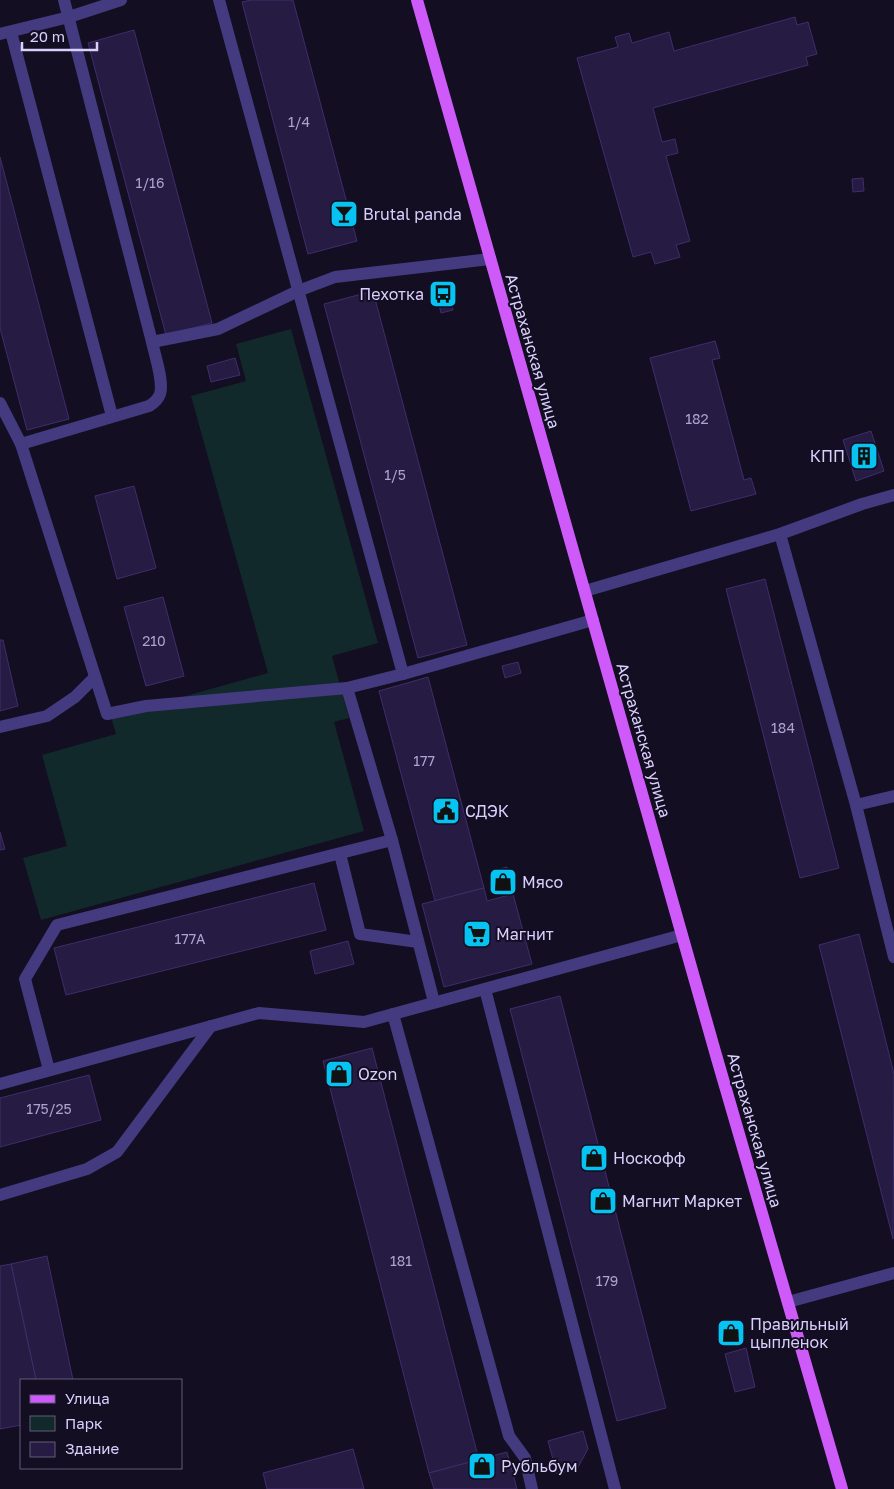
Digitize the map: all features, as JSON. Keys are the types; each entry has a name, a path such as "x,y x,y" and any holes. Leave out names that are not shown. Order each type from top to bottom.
{"main road":[{"name":"Астраханская улица","path":"417,0 682,936 842,1489"}],"lane":[{"path":"20,444 149,406 157,400 161,393 161,382 152,342 64,0"},
{"path":"112,416 5,33 69,18 121,0"},
{"path":"219,0 403,674"},
{"path":"152,342 218,329 298,291 335,277 490,259"},
{"path":"0,403 20,444 107,714 146,706 346,688 403,674 593,620"},
{"path":"584,591 780,534 894,495"},
{"path":"780,534 856,805 894,957"},
{"path":"0,727 47,716 75,697 96,677"},
{"path":"346,688 392,840 434,1002"},
{"path":"856,805 894,796"},
{"path":"49,1070 25,979 57,925 392,840"},
{"path":"340,854 360,934 418,942"},
{"path":"0,1084 259,1013 364,1022 682,936"},
{"path":"485,989 615,1489"},
{"path":"393,1014 509,1436 524,1458 532,1489"},
{"path":"0,1195 87,1169 118,1152 211,1026"},
{"path":"788,1302 894,1273"}],"green space":[{"path":"291,329 378,643 332,656 349,718 334,722 364,831 41,920 23,858 67,846 42,755 116,734 111,717 268,673 191,396 246,381 236,344"}],"building":[{"path":"251,0 293,0 357,241 308,254 242,2"},
{"path":"795,17 797,25 808,22 817,54 806,57 808,65 653,108 662,142 675,139 678,153 666,156 690,241 676,245 680,257 655,264 651,252 633,257 577,58 618,47 615,37 629,33 632,43 669,32 674,51"},
{"path":"134,30 212,323 166,335 88,43"},
{"path":"0,157 69,419 27,430 0,328"},
{"path":"863,178 864,191 853,192 852,179"},
{"path":"447,287 450,298 438,301 435,290"},
{"path":"373,291 467,645 418,658 324,304"},
{"path":"450,298 453,310 441,313 438,301"},
{"path":"715,341 720,358 712,360 744,480 751,478 756,494 691,511 650,358"},
{"path":"235,358 240,375 211,382 207,366"},
{"name":"КПП","path":"871,431 884,471 856,481 843,440"},
{"path":"134,486 156,568 117,579 95,496"},
{"path":"765,579 839,868 800,878 726,589"},
{"path":"163,597 184,676 146,686 124,607"},
{"path":"0,640 3,640 18,706 0,711"},
{"path":"518,662 521,673 505,678 502,666"},
{"path":"428,677 484,888 435,901 379,691"},
{"path":"0,832 5,849 0,850"},
{"name":"Мясо","path":"507,867 512,888 497,891 492,871"},
{"path":"314,883 326,930 66,995 54,948"},
{"name":"Магнит","path":"484,888 487,901 513,894 532,964 444,987 422,904"},
{"path":"859,934 894,1074 893,1239 819,945"},
{"path":"348,941 354,964 315,974 310,951"},
{"path":"560,996 666,1408 617,1421 510,1009"},
{"path":"372,1048 479,1460 429,1473 323,1061"},
{"path":"89,1075 101,1120 0,1147 0,1098"},
{"path":"47,1256 73,1379 36,1379 11,1264"},
{"path":"11,1264 36,1379 20,1379 20,1425 0,1429 0,1266"},
{"name":"Правильный цыпленок","path":"739,1323 743,1338 723,1343 719,1328"},
{"path":"746,1348 755,1387 735,1392 725,1354"},
{"path":"583,1431 588,1449 577,1469 557,1474 548,1441"},
{"path":"353,1449 364,1489 267,1489 263,1473"},
{"name":"Рубльбум","path":"507,1452 517,1489 434,1489 429,1473"}],"place":[{"name":"Brutal panda","path":"344,214"},
{"name":"Пехотка","path":"443,294"},
{"name":"КПП","path":"864,456"},
{"name":"СДЭК","path":"446,811"},
{"name":"Мясо","path":"503,882"},
{"name":"Магнит","path":"477,934"},
{"name":"Ozon","path":"339,1074"},
{"name":"Носкофф","path":"594,1158"},
{"name":"Магнит Маркет","path":"603,1201"},
{"name":"Правильный цыпленок","path":"731,1333"},
{"name":"Рубльбум","path":"482,1466"}]}
